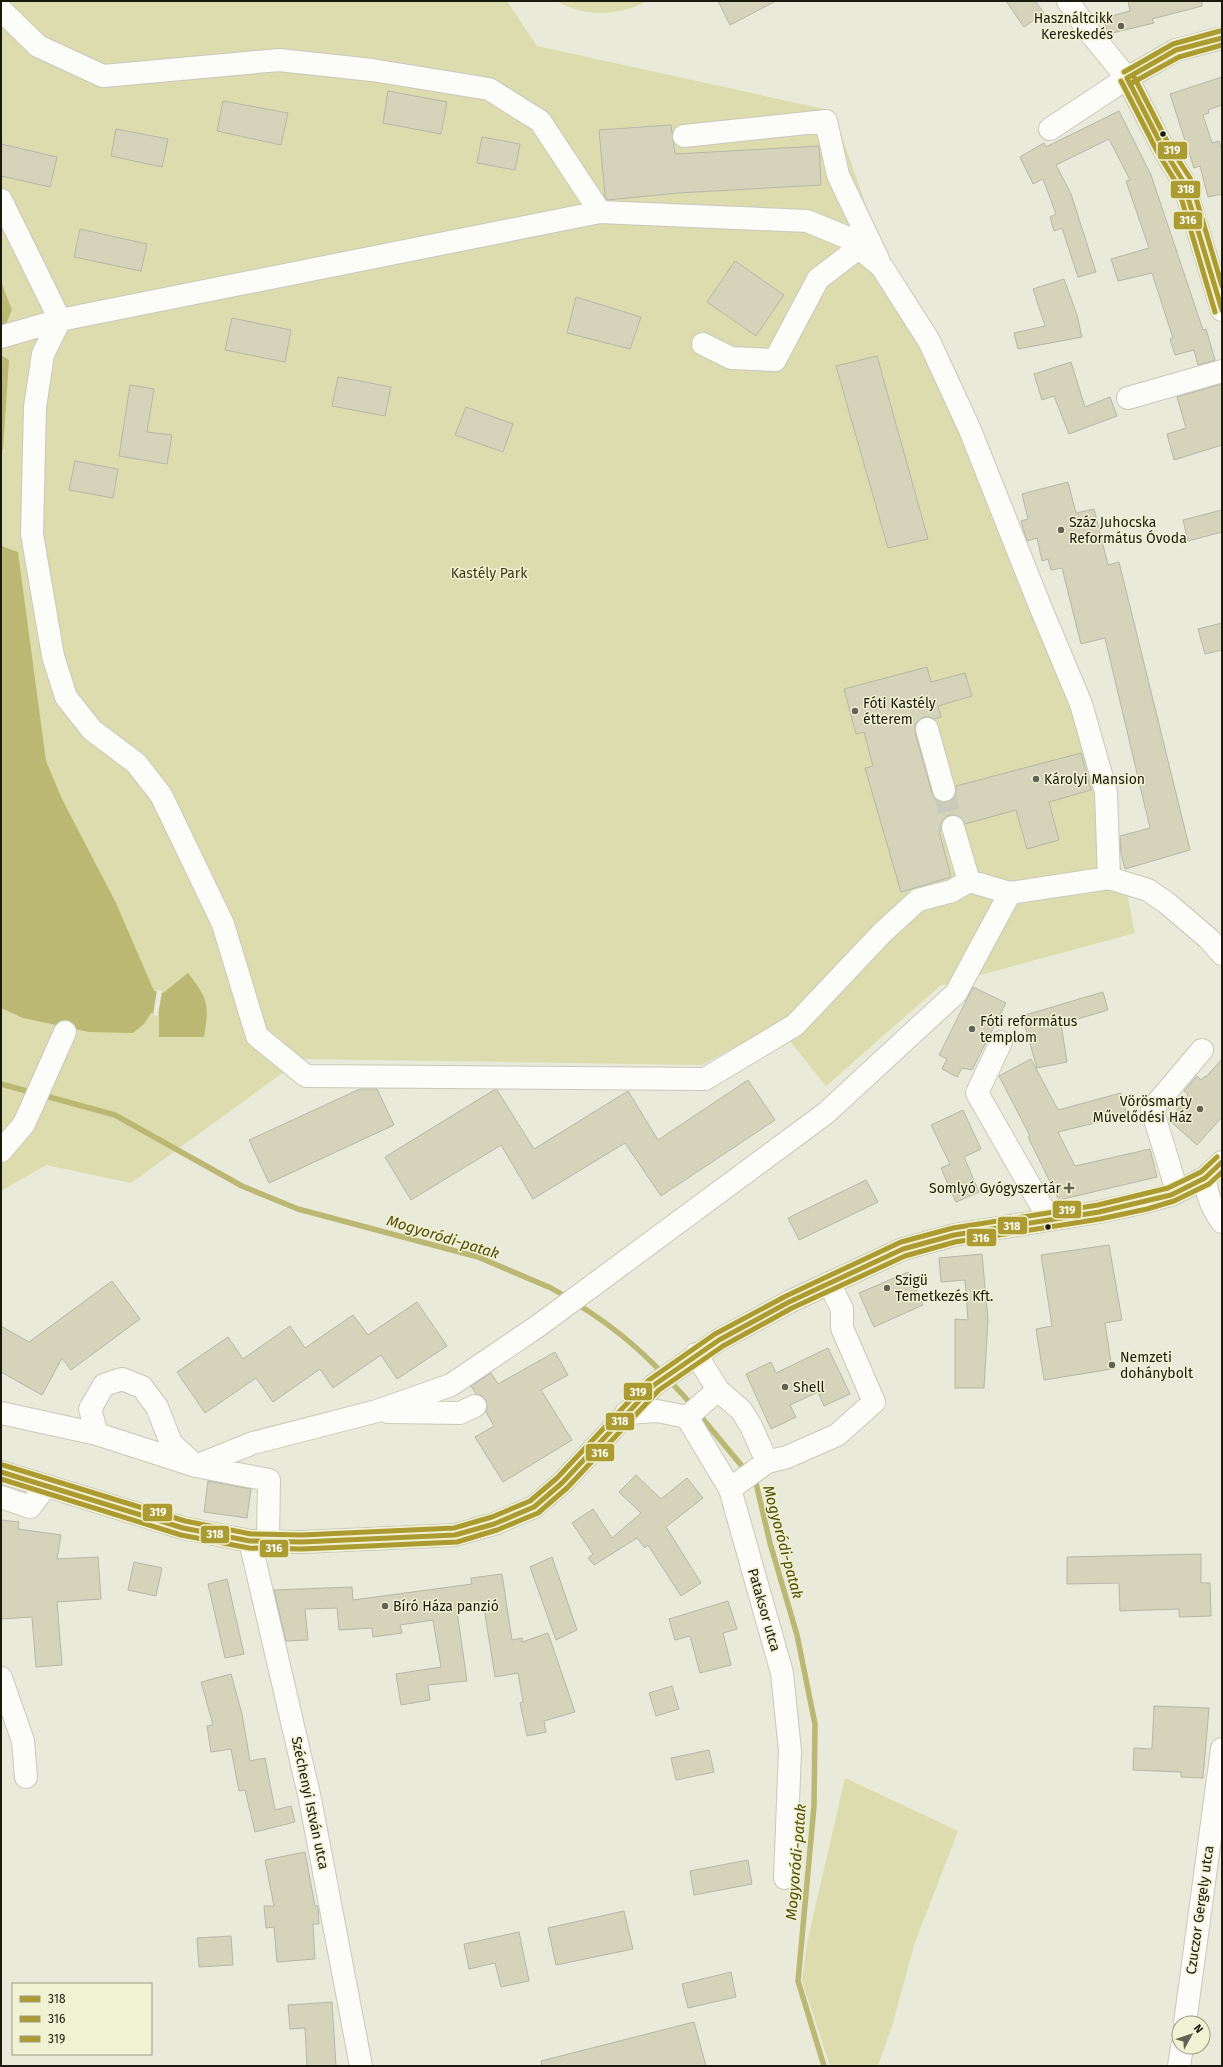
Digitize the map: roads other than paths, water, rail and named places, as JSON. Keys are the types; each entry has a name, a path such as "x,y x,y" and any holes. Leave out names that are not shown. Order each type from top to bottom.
{"main road":[{"path":"1068,1 1127,78 1164,150 1183,181 1222,310"},
{"path":"1,10 38,46 103,76 279,60 372,70 490,90 540,121 600,212"},
{"path":"1050,129 1127,78 1176,50 1222,38"},
{"path":"684,136 826,121 838,176 882,267 929,341 970,430 1040,606 1081,704 1106,792 1109,878"},
{"path":"1,200 60,320"},
{"path":"1,337 60,320 600,212 807,221 846,237 882,267"},
{"path":"702,344 731,358 775,360 818,279 860,248"},
{"path":"60,320 43,354 35,407 32,534 53,656 66,697 92,730 136,763 161,796 223,924 257,1036 306,1076 705,1078 795,1025 882,933 918,900 952,891 969,881 1010,893 1109,878 1148,890 1168,904 1216,946"},
{"path":"1128,398 1222,370"},
{"path":"927,730 944,790"},
{"path":"953,827 969,881"},
{"path":"1,1413 96,1434 196,1466 253,1443 377,1411 451,1385 584,1294 826,1113 956,993 1010,893"},
{"path":"1,1151 24,1124 64,1032"},
{"path":"1001,1042 977,1093 1049,1219"},
{"path":"1202,1050 1152,1109 1174,1193 1217,1215"},
{"path":"1217,1215 1206,1190 1214,1183 1222,1162"},
{"path":"1,1472 183,1528 259,1541 302,1542 455,1535 494,1524 534,1507 562,1483 626,1413 656,1384 675,1369 719,1340 789,1302 829,1283 903,1249 954,1235 1099,1212 1214,1183"},
{"path":"735,1486 763,1465 787,1457 837,1436 874,1402 842,1328 842,1309 829,1283"},
{"name":"Pataksor utca","path":"696,1354 701,1405 735,1486 782,1673 790,1751 784,1878"},
{"path":"96,1434 90,1409 104,1386 122,1379 142,1387 157,1407 171,1443 196,1466"},
{"path":"626,1413 657,1411 701,1405 741,1410 751,1426 763,1465"},
{"path":"377,1411 460,1413 475,1406"},
{"name":"Széchenyi István utca","path":"196,1466 269,1480 259,1541 361,2066"},
{"path":"1,1497 30,1507 46,1486"},
{"path":"1,1678 23,1741 26,1777"},
{"name":"Czuczor Gergely utca","path":"1186,2015 1222,1749"},
{"path":"1179,2066 1181,2055"}],"waterway":[{"name":"Mogyoródi-patak","path":"1,1084 34,1093"},
{"name":"Mogyoródi-patak","path":"42,1095 115,1115 242,1186 298,1209 478,1257 551,1288 568,1298"},
{"name":"Mogyoródi-patak","path":"577,1304 622,1336 663,1374"},
{"name":"Mogyoródi-patak","path":"669,1380 693,1406"},
{"name":"Mogyoródi-patak","path":"698,1413 746,1471"},
{"name":"Mogyoródi-patak","path":"752,1478 756,1483 770,1543 797,1635 815,1724 814,1806 798,1981 824,2066"}],"tunnel":[{"path":"944,790 953,827"}],"place":[{"name":"Használtcikk Kereskedés","path":"1121,26"},
{"name":"Száz Juhocska Református Óvoda","path":"1061,530"},
{"name":"Fóti Kastély étterem","path":"855,711"},
{"name":"Károlyi Mansion","path":"1036,779"},
{"name":"Fóti református templom","path":"972,1029"},
{"name":"Vörösmarty Művelődési Ház","path":"1200,1109"},
{"name":"Somlyó Gyógyszertár","path":"1069,1188"},
{"name":"Szigü Temetkezés Kft.","path":"887,1288"},
{"name":"Nemzeti dohánybolt","path":"1112,1365"},
{"name":"Shell","path":"785,1387"},
{"name":"Bíró Háza panzió","path":"385,1606"}],"park label":[{"name":"Kastély Park","path":"489,573"}]}
